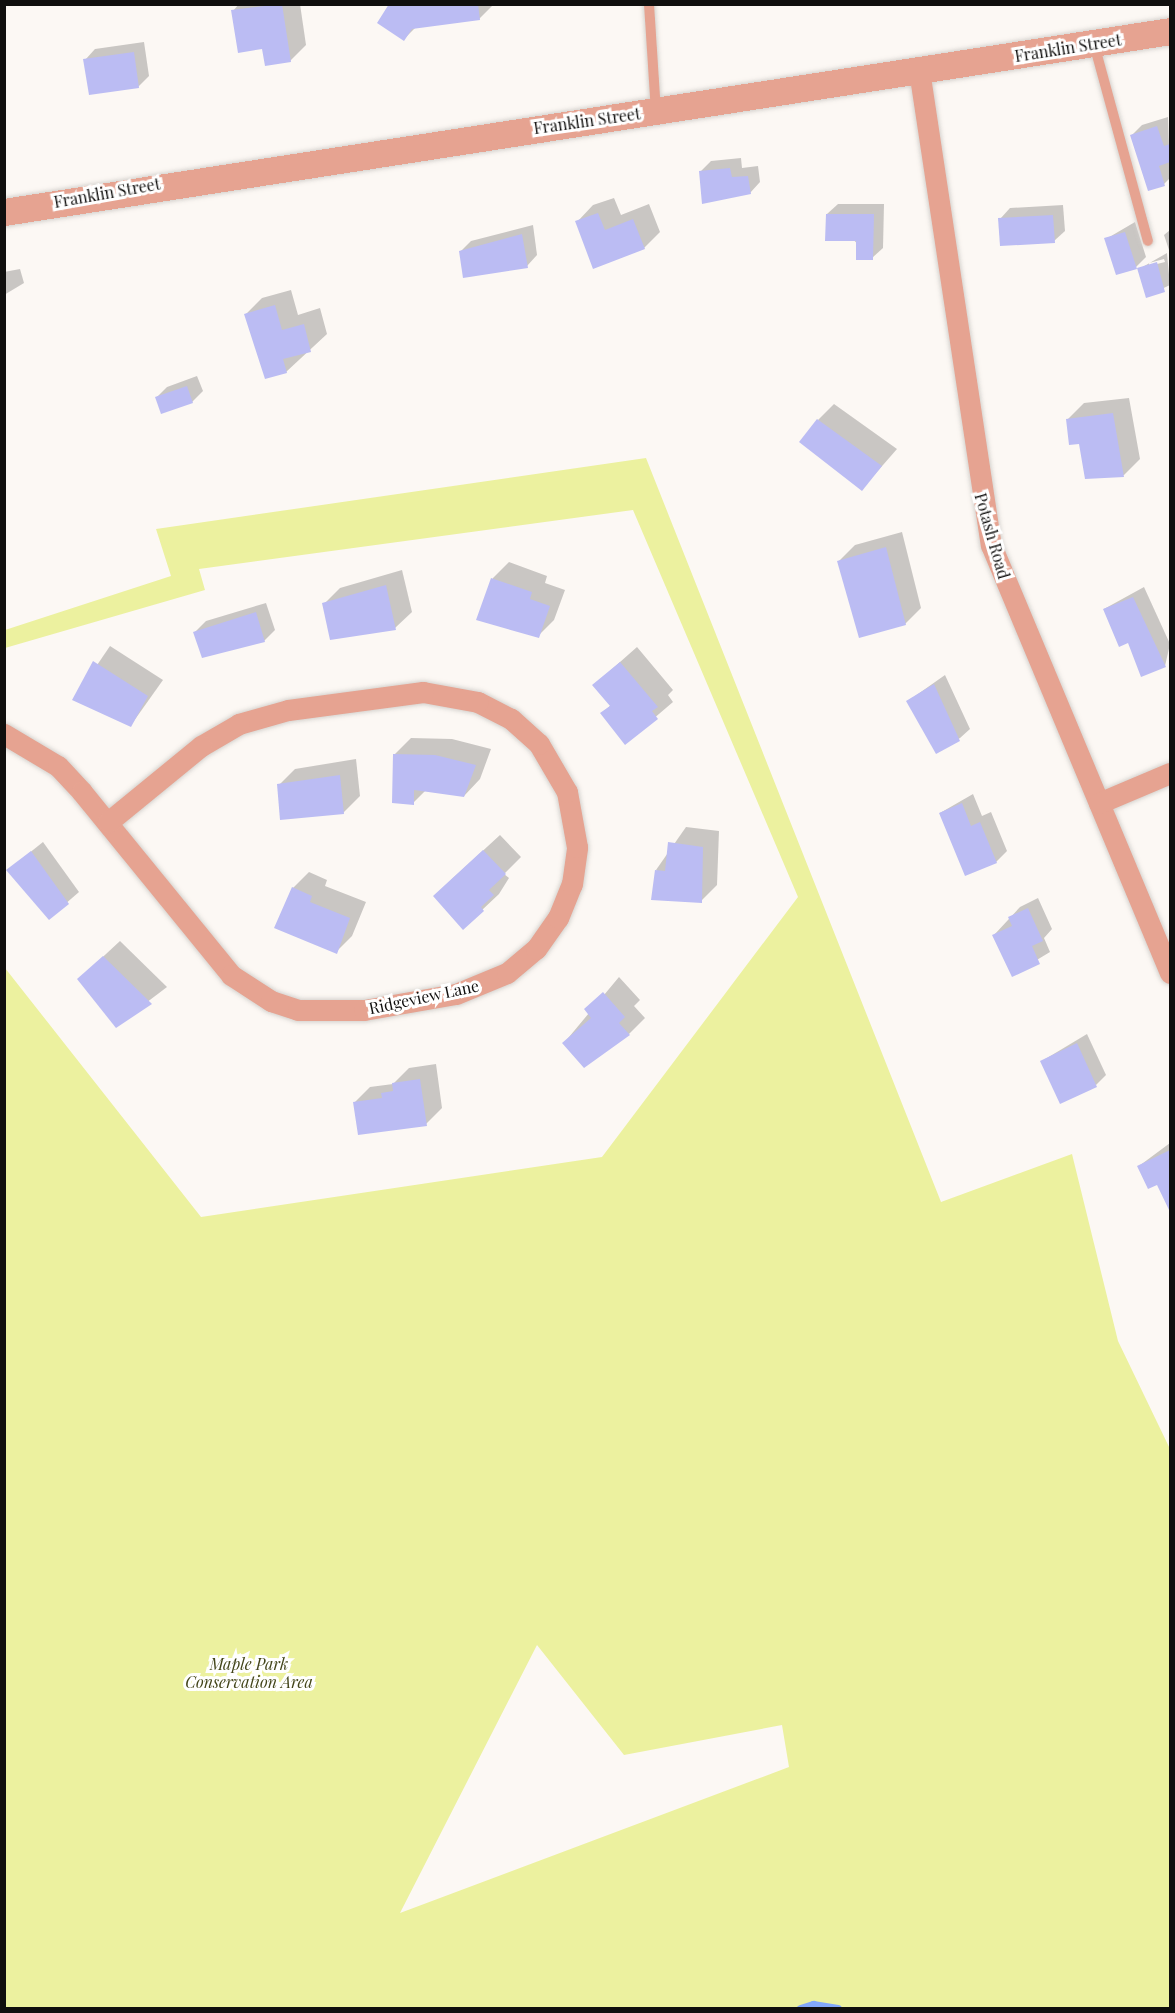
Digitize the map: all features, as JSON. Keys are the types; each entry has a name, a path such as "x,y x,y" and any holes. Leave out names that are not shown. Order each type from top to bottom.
{"street":[{"name":"Franklin Street","path":"4,212 253,170 656,112 1170,31"},
{"name":"Potash Road","path":"919,70 986,522 1000,570 1170,973"},
{"name":"Ridgeview Lane","path":"4,734 58,766 108,822 231,975 270,1001 310,1012 364,1010 456,994 507,973 536,949 558,918 572,884 577,847 567,792 539,744 511,719 478,702 423,692 288,710 239,724 201,746 108,822"},
{"path":"1098,803 1170,773"}],"lane":[{"path":"649,4 656,112"},
{"path":"1094,44 1148,241"}],"green space":[{"name":"Maple Park Conservation Area","path":"646,458 941,1202 1072,1154 1118,1341 1170,1449 1170,2008 5,2008 5,968 201,1217 602,1157 798,897 633,510 199,569 205,590 5,648 5,630 171,576 156,529","holes":["537,1645 624,1755 782,1725 789,1767 400,1913"]}],"building":[{"path":"282,4 291,62 265,66 262,49 238,53 231,10"},
{"path":"389,4 478,4 480,20 412,29 404,41 377,23"},
{"path":"134,52 139,88 89,95 83,59"},
{"path":"1157,126 1164,146 1170,144 1170,162 1159,166 1165,186 1148,191 1130,135"},
{"path":"730,168 732,177 748,176 751,194 702,204 699,171"},
{"path":"598,213 605,230 633,219 645,249 593,269 575,221"},
{"path":"826,214 874,214 873,260 856,260 856,241 825,241"},
{"path":"1053,215 1055,243 1000,246 998,218"},
{"path":"1125,232 1137,269 1116,275 1104,238"},
{"path":"522,234 528,268 463,278 459,251"},
{"path":"1157,262 1165,292 1146,298 1137,268"},
{"path":"275,305 282,330 304,324 311,352 283,359 287,373 265,379 244,314"},
{"path":"187,386 193,403 161,414 155,397"},
{"path":"1113,413 1124,477 1085,479 1079,444 1069,445 1066,419"},
{"path":"817,419 882,466 862,491 799,442"},
{"path":"886,547 906,625 859,638 837,561"},
{"path":"491,578 532,592 530,599 550,606 539,638 476,620"},
{"path":"386,585 396,630 330,640 322,603"},
{"path":"1133,597 1166,667 1141,677 1128,643 1119,647 1103,609"},
{"path":"256,612 265,642 202,658 193,632"},
{"path":"93,661 148,696 131,727 72,700"},
{"path":"620,662 658,707 652,711 658,719 625,745 600,713 610,706 592,685"},
{"path":"934,684 960,741 936,754 906,701"},
{"path":"393,754 435,755 476,765 464,797 414,790 414,805 392,803"},
{"path":"340,775 344,814 280,820 277,784"},
{"path":"962,803 971,826 980,822 997,863 965,876 939,813"},
{"path":"668,842 703,847 702,903 651,900 655,870 665,871"},
{"path":"483,850 506,874 489,890 494,895 481,907 484,911 463,930 433,896"},
{"path":"31,851 69,904 49,920 6,870"},
{"path":"292,887 312,896 310,902 350,918 337,954 274,928"},
{"path":"1028,908 1043,941 1032,946 1040,964 1012,977 992,935 1012,926 1008,917"},
{"path":"103,956 152,1004 116,1028 77,979"},
{"path":"603,992 625,1017 619,1023 630,1035 584,1068 562,1043 591,1018 584,1009"},
{"path":"1077,1043 1097,1087 1060,1104 1040,1061"},
{"path":"420,1079 427,1126 358,1135 353,1102 382,1098 381,1093 393,1091 392,1083"},
{"path":"1170,1150 1170,1212 1157,1185 1148,1189 1137,1166"}],"waterway":[{"path":"800,2008 813,2004 838,2008"}]}
